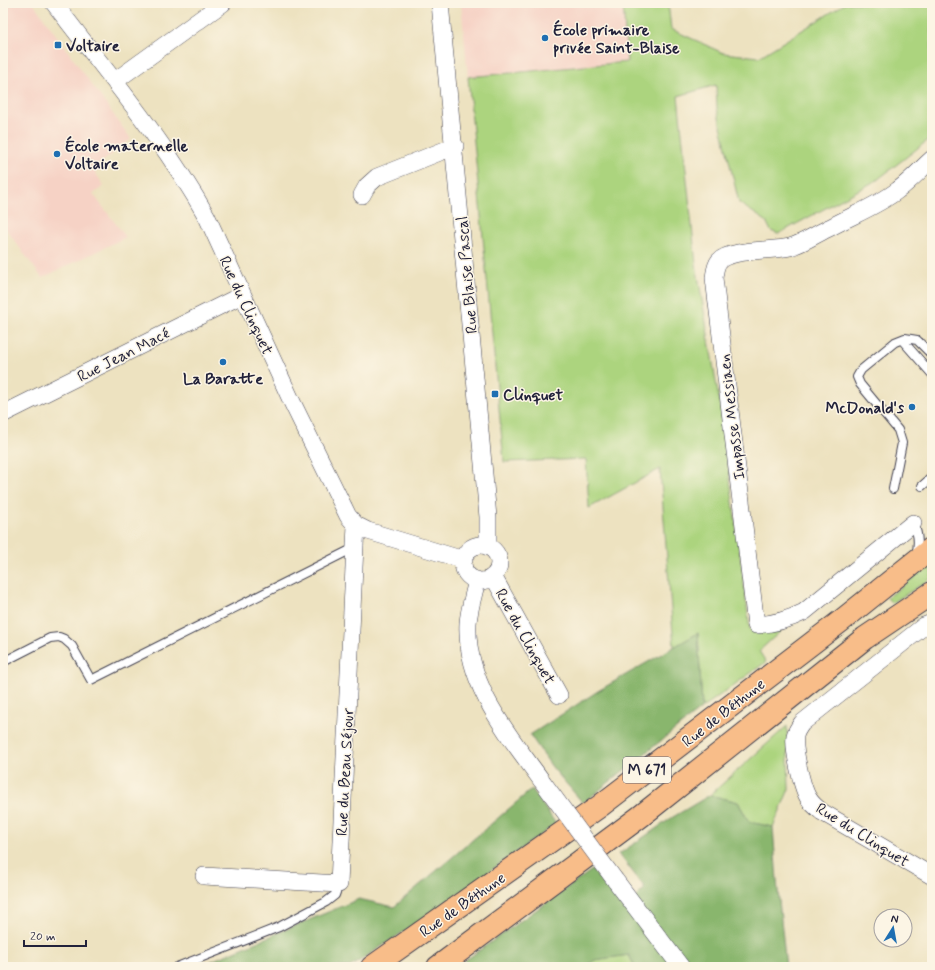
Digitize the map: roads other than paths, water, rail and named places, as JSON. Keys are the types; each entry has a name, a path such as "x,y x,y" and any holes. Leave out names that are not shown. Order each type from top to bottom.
{"main road":[{"name":"Rue de Béthune","path":"372,967 600,806 841,621 932,548"},
{"name":"Rue de Béthune","path":"438,967 641,816 865,638 932,593"},
{"name":"Rue de Béthune","path":"865,638 932,607"}],"street":[{"name":"Rue du Clinquet","path":"54,3 115,81 192,191 206,217 292,402 345,511 356,525"},
{"path":"115,81 223,3"},
{"name":"Rue Blaise Pascal","path":"440,3 488,517 488,547"},
{"path":"362,195 367,186 377,177 454,146"},
{"name":"Impasse Messiaen","path":"913,523 804,612 773,624 756,625 714,278 715,269 723,258 734,254 781,249 808,239 898,190 932,159"},
{"name":"Rue Jean Macé","path":"3,414 242,295"},
{"path":"356,525 383,536 464,560"},
{"name":"Rue du Beau Séjour","path":"339,884 356,525"},
{"path":"485,578 467,574 464,569 464,560 467,552 474,547 488,547 495,552 499,560 498,569 485,578 468,622 471,653 477,676 492,710 542,781 681,967"},
{"name":"Rue du Clinquet","path":"485,578 559,696"},
{"name":"Rue du Clinquet","path":"932,622 924,626 802,723 795,736 795,748 802,785 813,804 822,812 932,876"},
{"path":"204,876 339,884"}],"lane":[{"path":"893,489 902,443 898,430 860,384 857,377 861,370 896,342 905,338 917,340 932,355"},
{"path":"902,340 932,374"},
{"path":"922,486 932,477"},
{"path":"913,523 916,529 918,542 914,563"},
{"path":"3,662 50,638 59,637 69,642 72,646 91,680 355,548"},
{"path":"177,967 279,927 326,902 335,895 339,884"}],"place":[{"name":"École primaire privée Saint-Blaise","path":"545,38"},
{"name":"Voltaire","path":"58,45"},
{"name":"École maternelle Voltaire","path":"57,154"},
{"name":"La Baratte","path":"223,362"},
{"name":"Clinquet","path":"495,394"},
{"name":"McDonald's","path":"912,407"}]}
